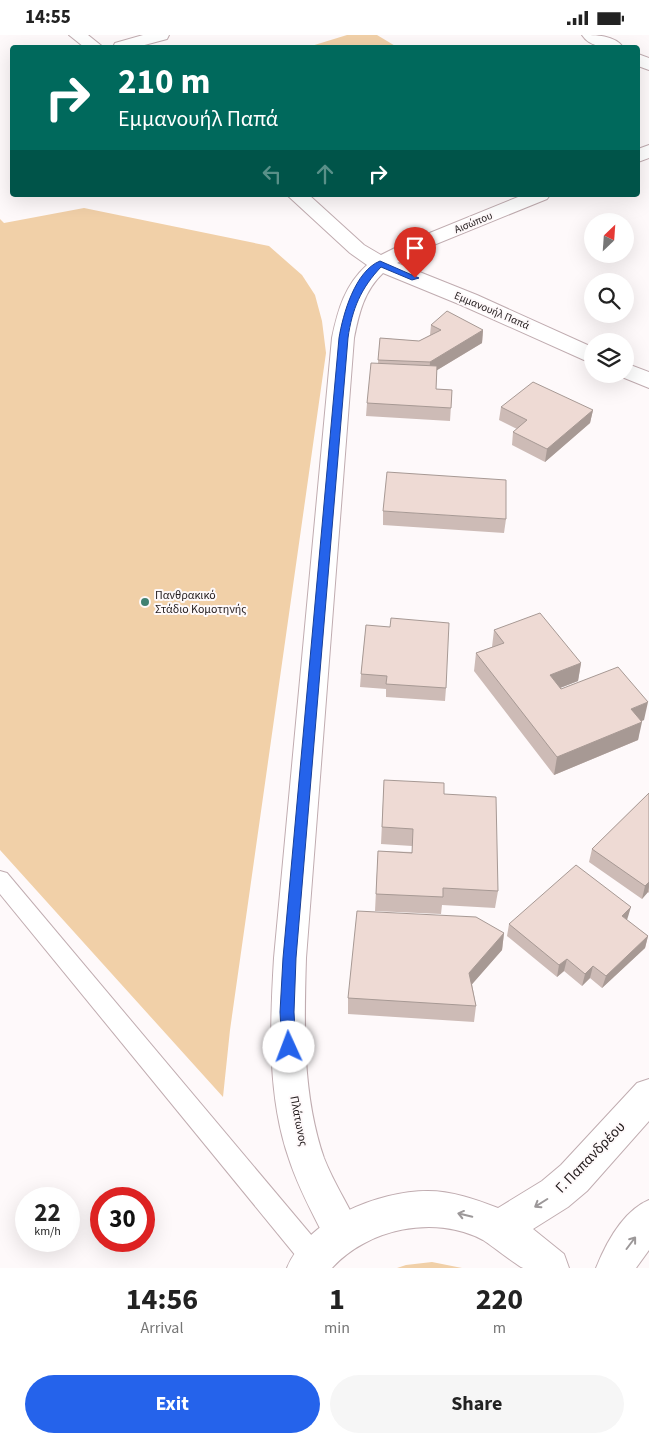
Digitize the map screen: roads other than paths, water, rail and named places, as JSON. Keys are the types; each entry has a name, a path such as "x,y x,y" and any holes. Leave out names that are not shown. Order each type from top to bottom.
{"street":[{"path":"77,35 92,45"},
{"path":"128,45 161,35"},
{"path":"590,35 611,45"},
{"name":"Εμμανουήλ Παπά","path":"299,197 357,249 380,264 469,300 584,351"},
{"name":"Αισώπου","path":"380,264 412,247 535,197"},
{"name":"Πλάτωνος","path":"342,1233 303,1148 295,1111 289,1065 287,1012 343,338 353,298 364,279 380,264"},
{"path":"634,374 649,381"},
{"name":"Γ. Παπανδρέου","path":"500,1229 555,1194 574,1179 649,1095"},
{"path":"310,1263 342,1233 367,1220 393,1213 420,1209 447,1211 474,1217 500,1229 526,1246 550,1268"},
{"path":"615,1268 623,1253 649,1219"}],"lane":[{"path":"0,879 310,1263"}],"place":[{"name":"Πανθρακικό Στάδιο Κομοτηνής","path":"145,602"}]}
